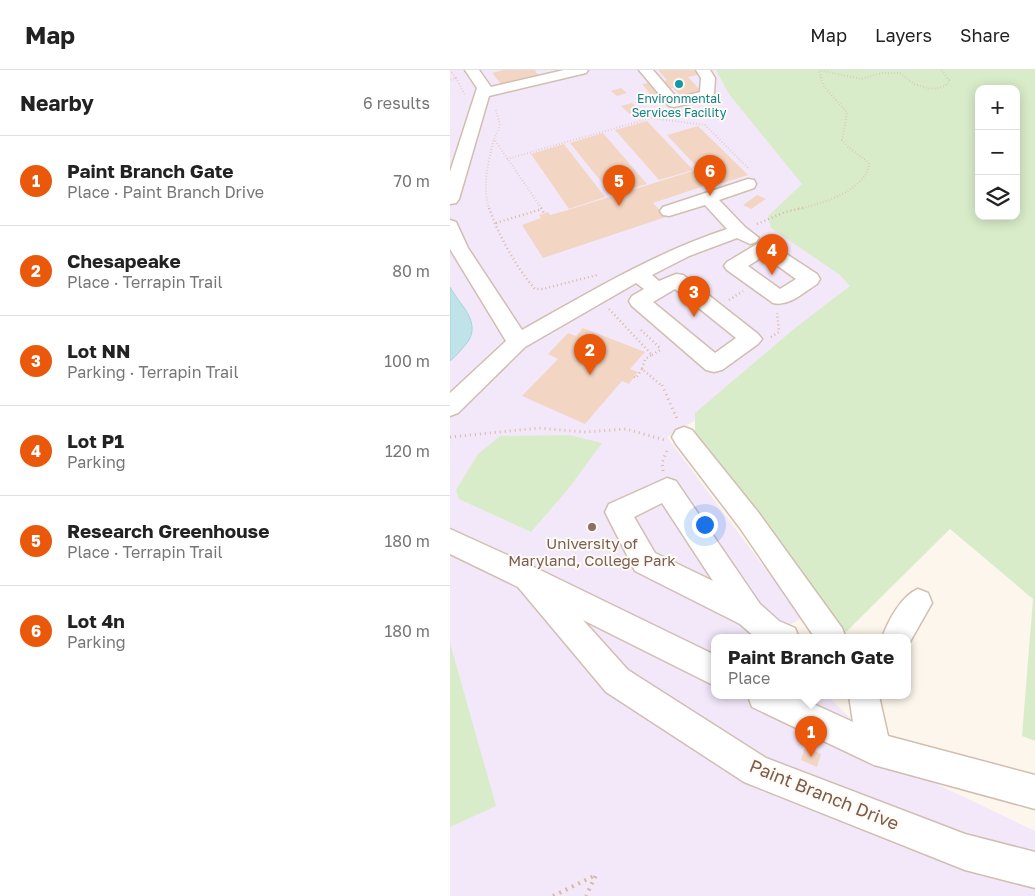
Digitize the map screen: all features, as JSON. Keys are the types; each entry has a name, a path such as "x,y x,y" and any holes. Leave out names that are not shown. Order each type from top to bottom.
{"street":[{"path":"450,199 484,88 472,70"},
{"path":"646,70 674,103 707,94 708,78 703,70"},
{"path":"481,94 588,71"},
{"path":"669,211 748,184"},
{"path":"708,198 739,231 810,278 780,298 734,266 764,248"},
{"path":"450,226 459,248 518,342"},
{"path":"450,407 518,342 634,277 692,248 739,231"},
{"path":"634,277 658,290"},
{"path":"676,280 751,339 714,364 639,301 658,290 676,280"},
{"path":"684,437 749,520 829,634"},
{"path":"750,614 646,562 618,512 666,488 750,614 769,631 775,634"},
{"name":"Paint Branch Drive","path":"450,541 711,668"},
{"name":"Paint Branch Drive","path":"528,578 618,681 756,770 965,852 1035,870"},
{"path":"898,634 918,602"},
{"path":"769,699 801,716 874,749 1035,792"},
{"path":"865,699 874,749"}],"path":[{"path":"450,70 456,78 450,80"},
{"path":"739,231 788,211 817,205 845,192 862,181 869,173 869,163 843,142 841,137 846,125 847,112 824,87 818,71 861,78 882,73 900,73 914,84 930,89 940,88 948,84 949,80 941,70"},
{"path":"496,108 500,124 494,140 487,186 487,203 528,281 535,289 543,289 617,270 634,277"},
{"path":"507,159 651,118 705,125 756,177 748,184"},
{"path":"494,140 544,213"},
{"path":"496,223 542,209"},
{"path":"729,300 742,292"},
{"path":"751,339 766,340 780,332 777,316 780,298"},
{"path":"604,303 652,356"},
{"path":"634,377 636,378 642,369 645,359 661,349"},
{"path":"642,369 661,383 673,406 684,437"},
{"path":"450,436 539,428 584,432 626,429 670,442 662,463 666,488"},
{"path":"553,896 596,875 586,896"}],"shaded area":[{"name":"University of Maryland, College Park","path":"450,70 1035,70 1035,224 960,265 667,437 802,618 779,631 781,634 711,634 711,699 831,699 857,725 900,760 941,786 1035,831 1035,896 450,896"}],"green space":[{"path":"716,70 1035,70 1035,741 1022,736 1033,599 950,529 846,632 695,443 695,413 795,328 850,286 840,275 771,228 768,216 802,184 729,94"},
{"path":"569,435 602,443 569,488 531,532 459,499 456,490 478,454 500,436"},
{"path":"450,643 496,806 450,827"}],"water":[{"path":"450,287 467,312 472,326 472,333 469,340 450,361"}],"building":[{"path":"503,70 537,70 535,71 539,76 501,84 492,73"},
{"name":"Environmental Services Facility","path":"658,70 698,70 702,74 688,77 704,94 683,99 673,88 666,90 662,85 667,84 664,81 667,80"},
{"path":"648,83 661,99 655,100 642,84"},
{"path":"621,88 627,93 617,96 611,91"},
{"path":"632,103 643,113 632,116 621,106"},
{"path":"647,121 693,170 659,180 615,130"},
{"path":"698,126 748,175 722,183 719,181 653,203 666,217 543,258 522,225 541,218 539,215 548,212 550,215 568,210 699,169 667,135"},
{"path":"603,133 647,184 612,195 570,143"},
{"path":"564,144 605,197 569,209 531,154"},
{"path":"757,195 766,199 751,209 743,205"},
{"path":"583,328 645,352 630,369 638,372 629,384 622,381 585,424 522,396 558,359 548,354 568,333 576,336"},
{"path":"805,746 821,754 817,767 801,760"}],"place":[{"name":"Environmental Services Facility","path":"679,84"},
{"name":"Lot 4n","path":"710,196"},
{"name":"Research Greenhouse","path":"619,206"},
{"name":"Lot P1","path":"772,275"},
{"name":"Lot NN","path":"694,317"},
{"name":"Chesapeake","path":"590,375"},
{"name":"University of Maryland, College Park","path":"592,527"},
{"name":"Paint Branch Gate","path":"811,757"}]}
